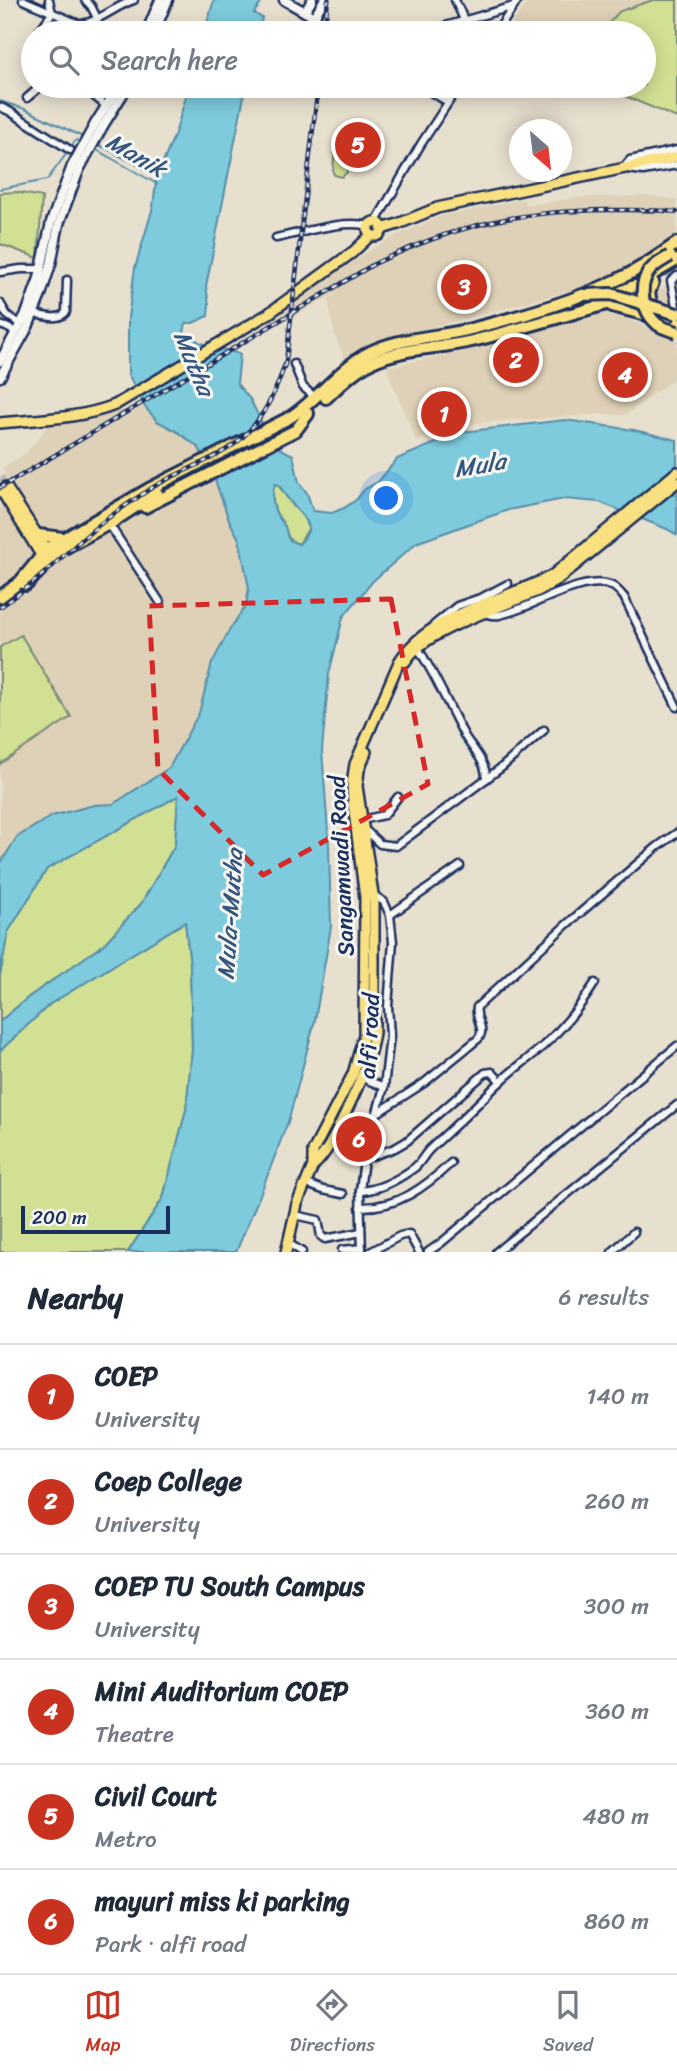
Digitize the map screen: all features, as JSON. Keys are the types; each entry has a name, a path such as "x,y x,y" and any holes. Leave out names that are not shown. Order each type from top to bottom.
{"highway":[{"path":"292,424 351,364 364,355 408,340 469,330 583,295 635,271 677,243"},
{"path":"612,306 675,256"},
{"path":"675,256 649,271 643,282 643,296 649,314 657,324 677,331"},
{"path":"628,291 638,292 677,267"},
{"path":"651,302 649,290 653,282"},
{"path":"628,291 672,316"},
{"path":"583,295 611,294 672,316"},
{"path":"0,605 25,587 47,557 109,524 153,496 292,424 369,363 412,350 477,340 612,306 672,316"},
{"path":"672,316 664,326 677,331"},
{"path":"38,535 54,539 64,538 137,501 153,496"},
{"path":"109,524 137,501"},
{"path":"0,597 20,582 64,538"}],"main road":[{"path":"151,21 160,0"},
{"path":"159,21 168,0"},
{"path":"284,0 314,17 318,1"},
{"path":"302,10 318,1"},
{"path":"0,361 18,328 42,268 51,222 113,98"},
{"path":"103,117 118,98"},
{"path":"2,420 75,416 115,405 268,314 353,252 374,228 437,208 677,158"},
{"path":"0,377 34,314 47,280 61,205"},
{"path":"569,567 677,472"},
{"path":"569,567 677,482"},
{"path":"4,488 38,535 47,557"},
{"path":"4,488 47,557"},
{"name":"Sangamwadi Road","path":"313,1166 313,1151 353,1074 364,1035 369,895 353,804 352,774 355,764 395,671 407,650 426,637 481,610 536,592 569,567"},
{"name":"Sangamwadi Road","path":"287,1248 305,1184 313,1166 324,1155 363,1079 371,1052 374,1033 369,895 357,786 359,770 393,686 416,645"}],"street":[{"path":"23,0 72,21"},
{"path":"46,21 52,13 49,0"},
{"path":"85,0 97,18"},
{"path":"92,21 134,0"},
{"path":"455,0 465,21 516,3"},
{"path":"504,21 516,3"},
{"path":"314,17 320,21"},
{"path":"90,98 103,117"},
{"path":"441,98 448,102"},
{"path":"276,238 337,226 361,224 374,228 402,175 451,98"},
{"path":"0,107 68,149"},
{"path":"623,169 631,160 677,150"},
{"path":"623,169 643,171 677,165"},
{"path":"0,272 42,268"},
{"path":"672,316 671,281 677,276"},
{"path":"34,314 52,317 64,315 67,280"},
{"path":"0,303 18,328"},
{"path":"0,325 18,328"},
{"path":"294,364 303,387 316,398"},
{"path":"109,524 160,602"},
{"path":"481,610 495,617 579,586 597,583 614,586 624,597 677,707"},
{"path":"426,637 450,610 509,584"},
{"path":"416,645 484,766 486,779"},
{"path":"398,797 384,815 363,824 380,844 396,846 502,768 544,730"},
{"path":"376,1114 416,1088 478,1039 482,1028 477,1007 566,925 677,833"},
{"path":"369,895 384,902 390,915 460,866"},
{"name":"alfi road","path":"362,1250 360,1191 364,1159 384,1087 390,1036 388,1006 393,942 390,915"},
{"path":"360,1191 371,1191 415,1167 429,1149 566,1023 595,983"},
{"path":"428,1252 677,1046"},
{"path":"364,1159 407,1141 485,1073 492,1072 500,1082"},
{"path":"353,1074 384,1087"},
{"path":"496,1252 677,1105"},
{"path":"360,1207 386,1206 402,1199 421,1188 451,1163"},
{"path":"305,1184 343,1194"},
{"path":"295,1215 315,1219 319,1224 321,1236 325,1238 362,1232"},
{"path":"612,1252 634,1232"},
{"path":"370,1252 400,1236 410,1234 419,1252"},
{"path":"287,1248 302,1252"},
{"path":"342,1250 362,1250"}],"highlighted area":[{"path":"391,599 428,784 263,875 158,769 149,606"}],"shaded area":[{"path":"529,0 651,0 620,10 609,21 514,21"},
{"path":"653,196 677,200 677,241 632,269 576,289 382,341 345,360 334,333 328,299 339,292 275,326 270,317 371,250 402,232 441,216 524,199 526,205 584,197"},
{"path":"677,280 677,304 656,299 659,290"},
{"path":"584,315 618,315 677,340 677,376 626,415 603,414 476,423 416,441 386,367 512,341"},
{"path":"144,405 157,421 178,432 199,448 239,540 249,588 246,605 212,663 199,713 144,1252 0,1252 0,492 11,485 2,468 26,453 49,421 87,419 121,406 126,415"}],"green space":[{"path":"653,0 677,0 677,118 630,98 656,98 656,21 610,21 620,11"},
{"path":"346,141 349,145 347,172 342,177 333,173 335,145"},
{"path":"16,192 42,197 38,258 0,244 0,193"},
{"path":"274,484 278,485 306,518 308,529 299,544 289,538 275,510 272,497"},
{"path":"21,635 71,717 0,764 0,647"},
{"path":"178,796 175,845 141,904 103,945 30,996 0,1021 0,975 8,932 47,869"},
{"path":"185,922 190,964 192,1050 186,1110 163,1198 128,1252 0,1252 0,1051 50,1004"}],"water":[{"path":"214,0 263,0 254,13 262,18 261,21 208,21"},
{"path":"186,98 244,98 206,286 208,316 193,323 186,323 184,332 201,343 240,354 237,384 250,399 277,447 293,455 299,482 307,493 313,511 332,513 344,508 356,500 365,489 378,482 397,459 462,432 565,420 634,430 677,440 677,535 599,502 564,499 508,510 416,543 373,581 343,617 329,674 322,750 329,845 331,927 315,1020 289,1119 236,1252 128,1252 163,1198 186,1110 192,1049 190,964 185,922 50,1004 0,1051 0,1021 30,996 103,945 141,904 175,845 178,796 47,869 8,932 0,975 0,864 17,837 52,816 94,805 113,804 169,768 199,713 212,663 246,605 249,588 239,539 199,448 178,432 157,421 145,407 128,374 128,318 135,268 153,207 156,180 176,131","holes":["275,484 279,485 309,527 299,544 288,538 283,522 275,510"]}],"waterway":[{"path":"0,101 25,109 85,138"},
{"name":"Manik","path":"70,148 76,140 81,142"},
{"path":"97,144 157,175"},
{"name":"Manik","path":"95,149 157,184"},
{"name":"Manik","path":"0,189 47,180 67,153"}],"tunnel":[{"path":"0,477 6,487"}],"railway":[{"path":"325,21 328,0"},
{"path":"0,607 123,508 159,484 212,458 235,443 265,410 286,361 317,98"},
{"path":"0,488 374,264 432,239 488,223 544,213 642,210 677,212"}],"place":[{"name":"Civil Court","path":"358,145"},
{"name":"COEP TU South Campus","path":"464,287"},
{"name":"Coep College","path":"516,360"},
{"name":"Mini Auditorium COEP","path":"625,375"},
{"name":"COEP","path":"444,414"},
{"name":"mayuri miss ki parking","path":"359,1139"}],"water label":[{"name":"Mutha","path":"194,363"},
{"name":"Mula","path":"480,465"},
{"name":"Mula-Mutha","path":"230,914"}]}
